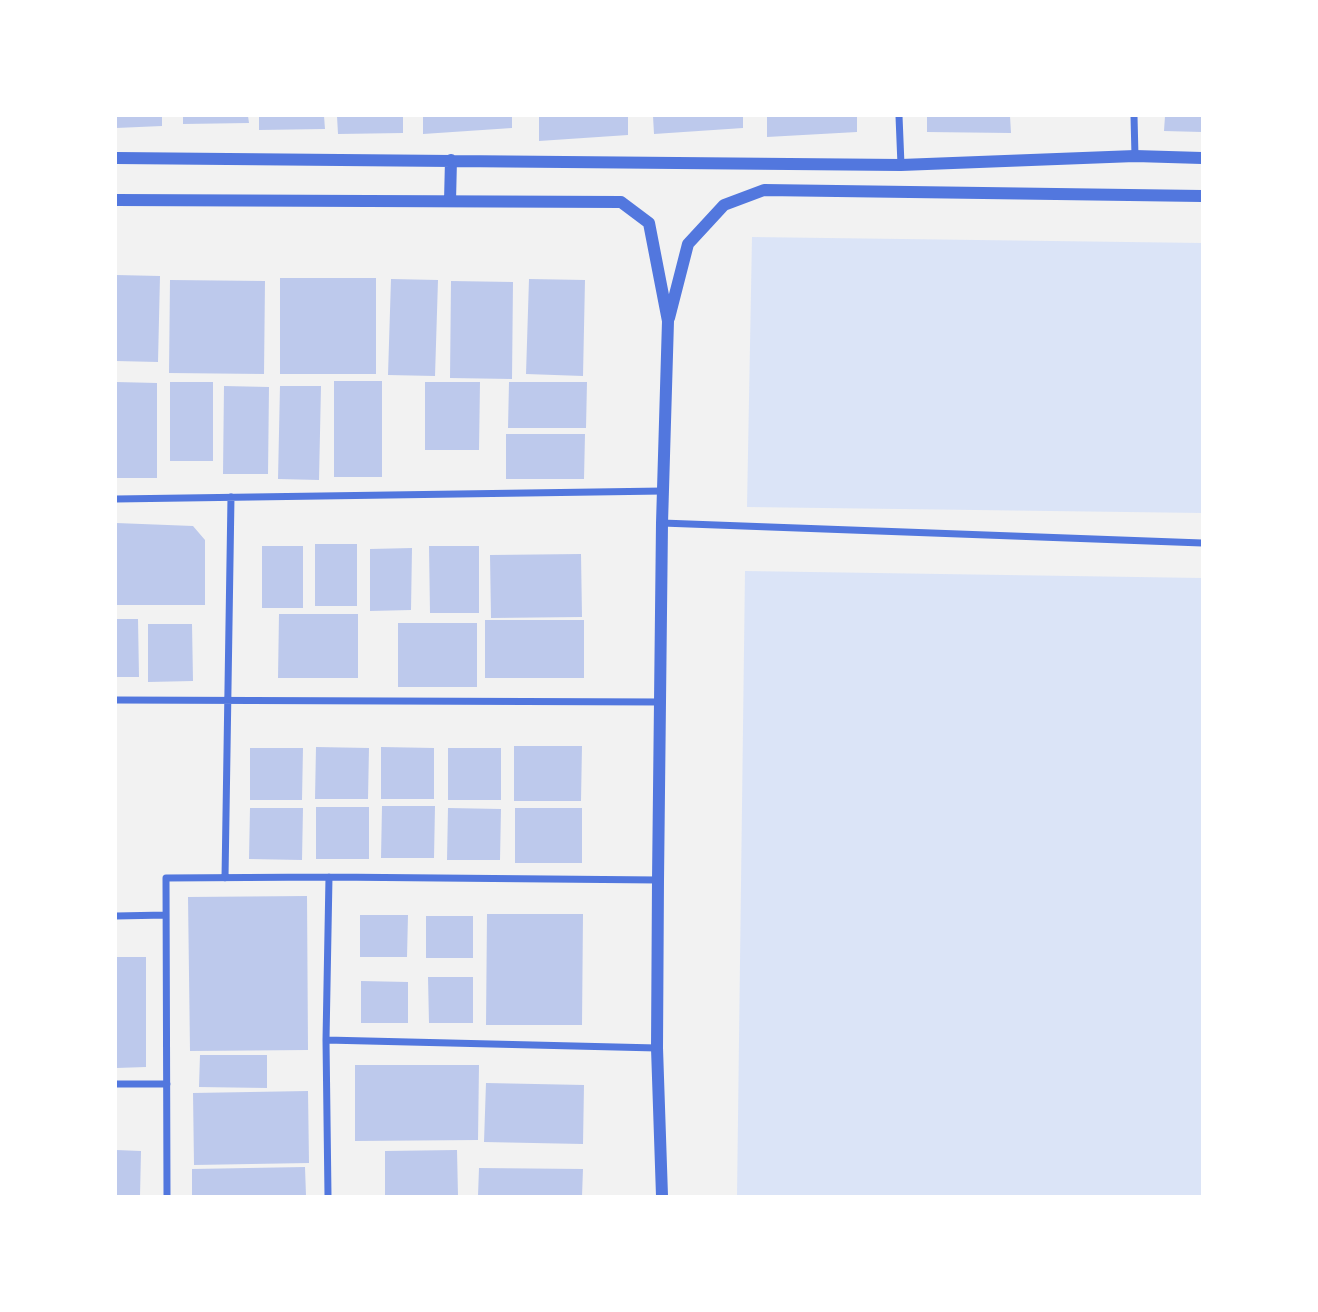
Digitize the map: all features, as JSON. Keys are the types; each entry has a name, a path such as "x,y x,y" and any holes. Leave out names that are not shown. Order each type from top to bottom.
{"street":[{"path":"899,116 901,165"},
{"path":"1134,116 1135,156"},
{"path":"116,158 901,165 1135,156 1202,158"},
{"path":"450,201 451,160"},
{"path":"668,321 688,244 724,205 764,190 1202,196"},
{"path":"116,200 621,202 649,223 668,321 662,523 658,880 657,1048 662,1196"},
{"path":"116,499 663,491"},
{"path":"225,878 231,497"},
{"path":"662,523 1202,543"},
{"path":"116,700 661,702"},
{"path":"328,1196 330,877"},
{"path":"167,1196 166,878 658,880"},
{"path":"116,916 166,915"},
{"path":"327,1040 657,1048"},
{"path":"116,1084 167,1084"}],"shaded area":[{"path":"752,237 1202,243 1202,513 747,507"},
{"path":"745,571 1202,578 1202,1196 737,1196"}],"building":[{"path":"116,116 162,116 162,126 116,128"},
{"path":"183,116 248,116 249,123 183,124"},
{"path":"259,116 324,116 325,129 259,130"},
{"path":"337,116 403,116 403,133 338,134"},
{"path":"423,116 512,116 512,128 423,134"},
{"path":"539,116 628,116 628,135 539,141"},
{"path":"653,116 743,116 743,128 654,134"},
{"path":"767,116 857,116 857,132 767,137"},
{"path":"927,116 1010,116 1011,133 927,132"},
{"path":"1165,116 1202,116 1202,132 1164,131"},
{"path":"116,275 160,276 158,362 116,361"},
{"path":"280,278 376,278 376,374 280,374"},
{"path":"391,279 438,280 435,376 388,375"},
{"path":"529,279 585,280 583,376 526,374"},
{"path":"170,280 265,281 264,374 169,373"},
{"path":"451,281 513,282 512,379 450,378"},
{"path":"334,381 382,381 382,477 334,477"},
{"path":"116,382 157,383 157,478 116,478"},
{"path":"170,382 213,382 213,461 170,461"},
{"path":"425,382 480,382 479,450 425,450"},
{"path":"509,382 587,382 586,428 508,428"},
{"path":"224,386 269,387 268,474 223,474"},
{"path":"280,386 321,386 319,480 278,479"},
{"path":"506,434 585,434 584,479 506,479"},
{"path":"116,523 193,526 205,540 205,605 116,605"},
{"path":"315,544 357,544 357,606 315,606"},
{"path":"262,546 303,546 303,608 262,608"},
{"path":"429,546 479,546 479,613 430,613"},
{"path":"412,548 411,610 370,611 370,549"},
{"path":"581,554 582,617 491,618 490,555"},
{"path":"279,614 358,614 358,678 278,678"},
{"path":"116,619 138,619 139,677 116,677"},
{"path":"485,620 584,620 584,678 485,678"},
{"path":"398,623 477,623 477,687 398,687"},
{"path":"148,624 192,624 193,681 148,682"},
{"path":"514,746 582,746 581,801 514,801"},
{"path":"316,747 369,748 368,799 315,799"},
{"path":"381,747 434,748 434,799 381,799"},
{"path":"250,748 303,748 302,800 250,800"},
{"path":"448,748 501,748 501,800 448,800"},
{"path":"382,806 435,806 434,858 381,858"},
{"path":"316,807 369,807 369,859 316,859"},
{"path":"250,808 303,808 302,860 249,859"},
{"path":"448,808 501,809 500,860 447,860"},
{"path":"515,808 582,808 582,863 515,863"},
{"path":"307,896 308,1050 190,1051 188,897"},
{"path":"487,914 583,914 582,1025 486,1025"},
{"path":"360,915 408,915 407,957 360,957"},
{"path":"426,916 473,916 473,958 426,958"},
{"path":"116,957 146,957 146,1067 116,1068"},
{"path":"428,977 473,977 473,1023 429,1023"},
{"path":"361,981 408,982 408,1023 361,1023"},
{"path":"200,1055 267,1055 267,1088 199,1087"},
{"path":"355,1065 479,1065 478,1140 355,1141"},
{"path":"486,1083 584,1085 583,1144 484,1142"},
{"path":"308,1091 309,1163 194,1165 193,1093"},
{"path":"116,1150 141,1151 140,1196 116,1196"},
{"path":"457,1150 458,1196 385,1196 385,1151"},
{"path":"305,1167 306,1196 192,1196 192,1169"},
{"path":"479,1168 583,1169 582,1196 478,1196"}]}
